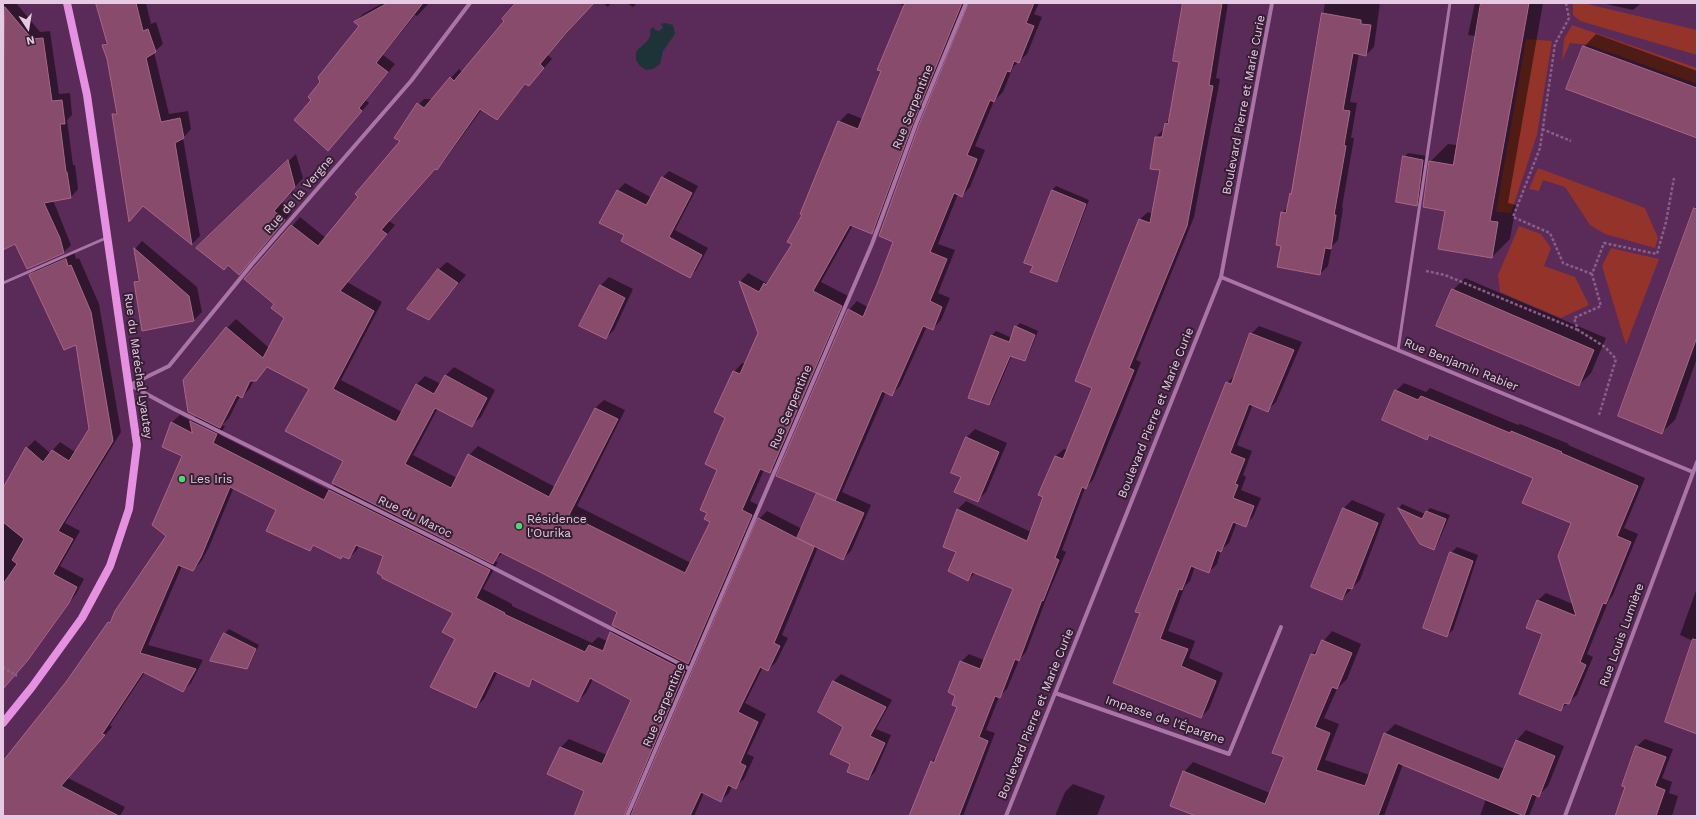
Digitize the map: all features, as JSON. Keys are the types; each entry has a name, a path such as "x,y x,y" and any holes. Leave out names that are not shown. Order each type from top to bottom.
{"main road":[{"name":"Rue du Maréchal Lyautey","path":"3,722 32,687 82,618 110,566 129,509 137,445 130,385 87,95 67,3"}],"street":[{"name":"Rue de la Vergne","path":"130,385 169,366 252,264 411,81 470,3"},
{"name":"Rue Serpentine","path":"628,816 872,244 916,124 966,3"},
{"name":"Boulevard Pierre et Marie Curie","path":"1006,816 1221,277 1272,3"},
{"name":"Rue Benjamin Rabier","path":"1221,277 1693,472"},
{"name":"Rue du Maroc","path":"130,385 174,409 472,557 690,669"},
{"name":"Rue Louis Lumière","path":"1565,816 1697,462"},
{"name":"Impasse de l'Épargne","path":"1055,693 1229,754 1281,627"}],"lane":[{"path":"1398,350 1450,3"},
{"path":"3,283 108,237"}],"path":[{"path":"1566,3 1569,18 1555,44 1540,148 1513,217 1550,233 1563,263 1592,274"},
{"path":"1542,129 1571,141"},
{"path":"1578,330 1574,318 1601,306 1592,274 1604,243 1657,254 1666,222 1674,178"},
{"path":"1411,268 1444,275 1578,330 1605,347 1616,359 1594,431"}],"shaded area":[{"path":"1573,3 1583,3 1697,30 1697,55 1580,21 1573,15"},
{"path":"665,23 673,25 675,34 663,51 660,64 653,69 646,70 640,66 636,60 636,52 650,37 650,29 654,27 655,30 659,31 663,28 661,24"},
{"path":"1572,25 1697,68 1697,84 1589,45 1570,43 1562,61 1564,39"},
{"path":"1526,39 1552,41 1537,135 1511,213 1496,212"},
{"path":"1538,168 1645,208 1658,238 1655,248 1605,234 1590,225 1565,187 1543,180 1539,191 1529,189"},
{"path":"1519,226 1541,234 1551,248 1544,266 1575,277 1589,305 1561,318 1500,292 1498,275"},
{"path":"1611,248 1659,259 1626,345 1602,266"}],"building":[{"path":"96,3 136,3 143,31 148,29 156,52 146,58 161,122 180,118 184,138 175,143 192,245 143,206 129,222 112,114 117,114 107,59 102,45 107,44"},
{"path":"388,3 423,3 376,63 388,72 359,108 362,111 328,151 294,120 311,100 308,97 320,82 318,77 359,26 354,22"},
{"path":"516,3 594,3 540,64 544,68 529,86 525,84 497,120 480,109 437,170 435,169 381,230 387,234 340,291 374,311 333,389 396,422 416,384 434,394 445,375 487,398 472,427 435,408 405,464 451,488 468,454 549,497 595,408 618,419 569,515 685,573 710,522 704,519 707,513 700,510 717,470 705,464 725,418 714,412 733,371 740,374 758,333 739,281 759,292 764,283 766,285 792,244 787,242 802,215 800,214 838,121 858,129 881,71 877,70 905,3 962,3 913,123 872,234 850,225 813,291 842,306 770,473 760,469 742,510 752,515 688,664 612,625 617,612 538,571 500,552 493,564 332,483 343,461 285,431 309,389 267,367 256,381 250,381 242,398 237,395 220,428 188,412 183,380 226,327 263,358 284,318 271,308 274,304 244,279 291,225 318,246 358,197 355,194 400,141 394,138 417,103 424,108 450,77 454,81 504,21 502,19"},
{"path":"969,3 1034,3 1026,23 1034,26 1019,63 1014,61 1010,72 1007,71 994,102 990,100 967,155 977,159 962,197 954,193 930,252 947,259 930,301 942,307 933,330 923,326 892,396 882,391 835,501 776,476 848,309 863,317 877,284 893,242 879,236 919,125"},
{"path":"1183,3 1222,3 1209,85 1213,86 1187,226 1129,368 1134,370 1086,489 1082,487 1055,558 1059,560 1019,661 1015,659 1000,698 995,696 979,737 988,741 959,816 909,816 931,761 934,763 957,707 952,705 955,696 948,692 960,661 980,669 1013,589 972,572 968,581 948,571 956,552 943,547 957,509 1027,541 1043,497 1038,495 1055,456 1063,459 1092,388 1075,381 1139,219 1150,223 1160,170 1150,169 1155,137 1162,137 1165,123 1168,124 1179,62 1173,61"},
{"path":"1481,3 1529,3 1490,221 1498,222 1492,258 1438,249 1445,211 1423,207 1429,161 1453,165"},
{"path":"5,7 32,39 43,38 52,101 62,100 65,124 60,124 71,198 44,203 60,238 64,253 27,269 15,244 3,250"},
{"path":"1322,13 1361,20 1361,24 1371,25 1366,56 1353,53 1343,110 1350,111 1344,145 1346,146 1334,215 1336,215 1331,249 1325,248 1320,275 1277,267 1281,246 1276,245 1281,212 1286,213 1290,193 1291,194"},
{"path":"1583,46 1697,88 1697,138 1566,89"},
{"path":"1403,156 1423,160 1417,206 1396,202"},
{"path":"288,160 295,187 274,211 285,220 239,275 228,265 224,270 196,248"},
{"path":"662,177 692,193 669,237 702,255 690,278 621,241 624,235 599,223 617,190 646,205"},
{"path":"1052,190 1086,204 1057,282 1030,272 1033,266 1024,263"},
{"path":"1694,208 1697,209 1697,337 1662,434 1618,416"},
{"path":"134,248 189,296 194,321 142,331 134,282 139,281"},
{"path":"66,259 68,266 71,265 91,312 113,441 58,531 73,539 53,574 77,587 69,603 28,660 3,689 3,584 17,564 12,560 24,539 3,522 3,488 26,447 43,462 52,450 69,461 89,429 76,345 64,350 29,275"},
{"path":"438,269 458,283 429,320 407,309"},
{"path":"600,285 625,298 606,339 579,326"},
{"path":"1452,289 1594,350 1579,386 1436,326"},
{"path":"1015,326 1035,335 1025,361 1010,356 989,405 968,398 991,335 1009,342"},
{"path":"1250,333 1294,350 1268,412 1249,404 1230,453 1245,459 1235,484 1238,485 1233,498 1254,506 1246,527 1233,522 1221,552 1217,550 1209,573 1191,566 1182,590 1179,589 1160,639 1188,649 1181,666 1216,681 1201,718 1113,683 1140,613 1135,612 1226,382 1231,384"},
{"path":"1395,390 1418,400 1421,396 1510,433 1511,431 1638,486 1617,536 1631,542 1606,604 1603,603 1580,662 1586,665 1569,704 1564,703 1561,711 1519,694 1542,634 1526,628 1537,600 1576,616 1558,556 1571,523 1522,503 1533,478 1429,435 1427,440 1382,420"},
{"path":"190,421 217,434 213,443 324,500 329,490 490,570 476,598 505,613 504,614 585,652 589,645 603,651 610,632 685,671 624,816 574,816 584,791 547,774 560,747 602,764 631,700 590,678 578,702 532,679 529,687 494,671 476,708 430,687 455,639 442,632 453,613 382,578 382,576 377,573 383,556 356,545 349,559 342,556 341,559 313,545 310,551 266,531 276,510 230,487 201,557 193,571 178,565 140,653 196,669 183,692 143,672 102,734 105,735 61,786 119,816 3,816 3,761 66,682 108,622 110,623 115,611 166,536 152,525 182,456 162,447 171,422 192,433"},
{"path":"966,437 999,452 978,502 954,492 961,477 951,473"},
{"path":"817,493 864,513 843,560 797,538"},
{"path":"1343,508 1378,523 1352,589 1347,588 1342,600 1311,587"},
{"path":"1398,508 1422,519 1426,511 1446,519 1434,550 1420,544"},
{"path":"758,518 814,547 774,643 780,646 768,671 760,667 738,712 758,722 740,763 746,766 736,789 728,785 721,802 701,792 690,816 631,816"},
{"path":"1450,552 1473,561 1447,637 1423,628"},
{"path":"224,633 256,649 247,669 210,661"},
{"path":"1693,639 1697,640 1697,734 1665,722"},
{"path":"1322,640 1352,653 1337,689 1332,687 1315,727 1330,733 1316,770 1365,786 1384,733 1499,780 1516,740 1555,756 1539,797 1532,794 1524,816 1398,763 1378,816 1196,816 1170,806 1183,771 1265,804 1284,757 1272,753 1311,654 1315,655"},
{"path":"833,681 886,707 870,736 885,743 868,780 847,772 850,764 830,754 843,727 818,712"},
{"path":"1636,746 1666,757 1655,786 1665,790 1656,816 1615,816 1625,787 1622,786"}],"place":[{"name":"Les Iris","path":"182,479"},
{"name":"Résidence l'Ourika","path":"519,526"}]}
